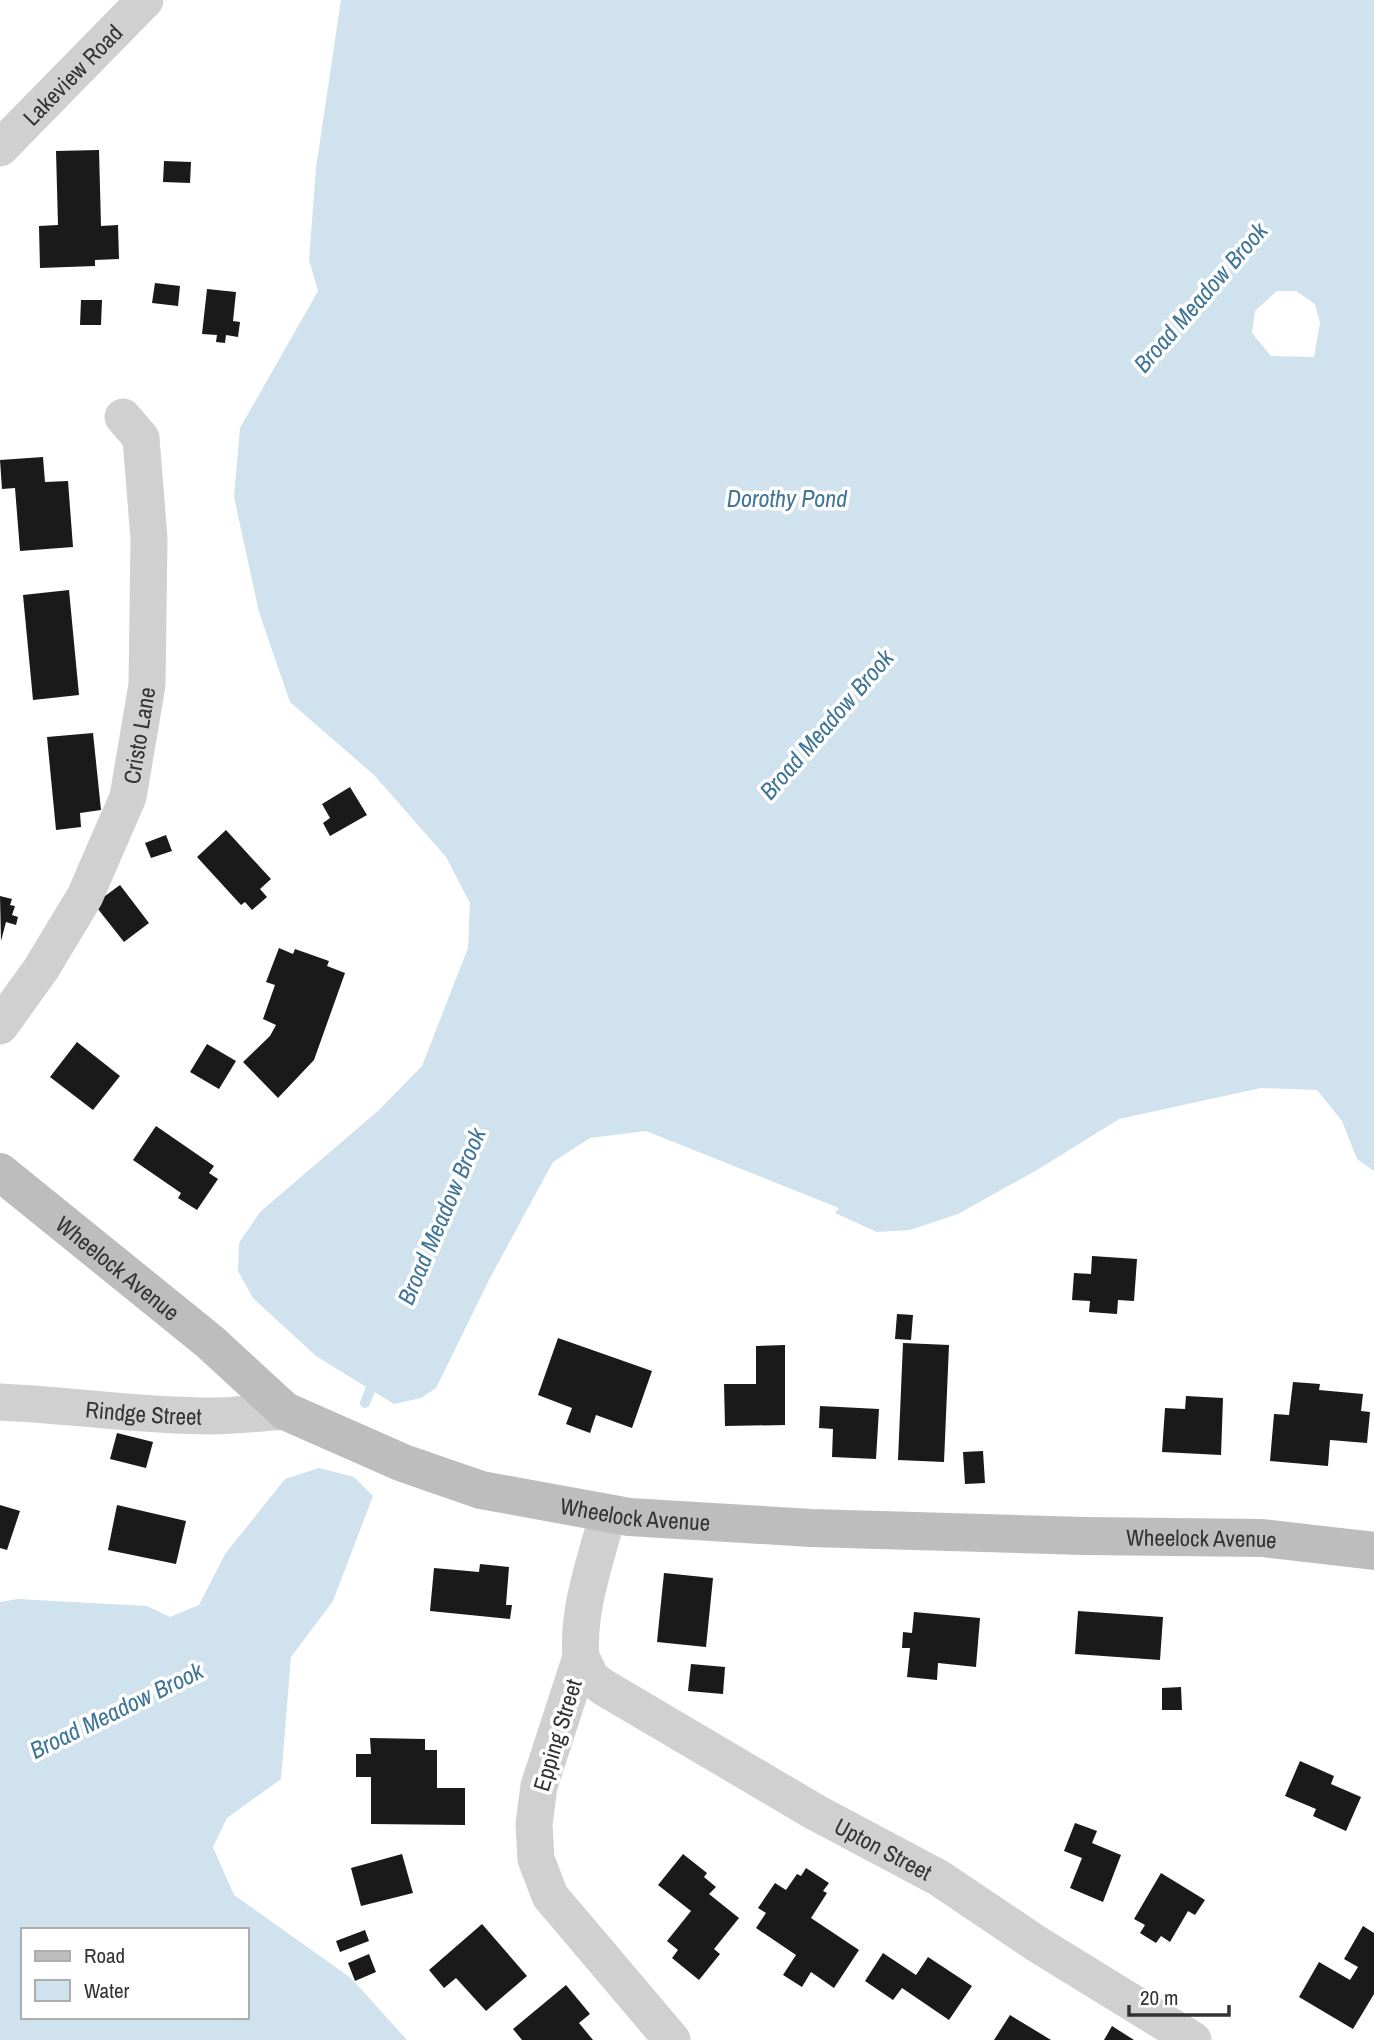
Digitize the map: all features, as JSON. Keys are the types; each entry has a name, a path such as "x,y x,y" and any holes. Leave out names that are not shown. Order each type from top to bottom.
{"street":[{"name":"Lakeview Road","path":"0,148 145,0"},
{"name":"Cristo Lane","path":"0,1026 40,969 85,895 128,797 147,685 149,539 141,439 123,417"},
{"name":"Wheelock Avenue","path":"0,1172 210,1342 285,1411 403,1463 481,1490 629,1517 811,1528 1262,1538 1374,1551"},
{"name":"Rindge Street","path":"0,1402 61,1405 129,1413 211,1416 285,1411"},
{"name":"Epping Street","path":"608,1513 582,1617 579,1639 581,1657 539,1786 534,1824 537,1859 551,1896 672,2040"},
{"name":"Upton Street","path":"581,1657 591,1678 603,1687 816,1812 939,1878 1037,1944 1193,2040"}],"water":[{"name":"Dorothy Pond","path":"341,0 1374,0 1374,1171 1357,1159 1342,1121 1317,1090 1261,1088 1119,1119 1037,1170 958,1214 910,1230 877,1232 835,1213 839,1208 646,1131 590,1138 553,1162 490,1278 436,1388 421,1398 394,1404 316,1356 253,1298 238,1271 239,1243 260,1212 378,1111 422,1066 468,948 470,903 446,857 374,775 290,702 259,612 234,497 240,428 318,291 309,260 316,168","holes":["1277,291 1296,291 1315,304 1320,323 1314,357 1271,356 1252,333 1255,311"]},
{"path":"319,1468 354,1477 373,1496 333,1601 291,1657 281,1779 227,1818 213,1847 234,1895 351,1978 407,2040 0,2040 0,1602 18,1599 147,1606 170,1617 199,1605 225,1554 285,1479"}],"building":[{"path":"99,150 101,226 118,225 119,259 95,260 95,266 40,268 39,226 58,225 56,151"},
{"path":"164,161 191,162 190,183 163,182"},
{"path":"155,283 180,286 178,306 152,303"},
{"path":"207,289 236,292 233,321 240,322 238,337 226,335 225,343 216,342 217,335 202,334"},
{"path":"81,300 102,300 101,325 80,325"},
{"path":"43,457 45,482 68,481 73,547 20,551 15,488 2,489 0,460"},
{"path":"69,590 79,695 33,700 23,595"},
{"path":"93,733 101,810 80,813 81,827 56,830 47,737"},
{"path":"350,787 367,815 330,836 323,823 330,818 322,804"},
{"path":"226,830 271,879 260,889 267,897 252,910 245,902 241,905 197,857"},
{"path":"166,835 172,851 151,858 145,843"},
{"path":"120,885 149,923 124,942 94,904"},
{"path":"0,896 12,899 10,905 15,906 12,915 18,917 16,925 6,922 1,941"},
{"path":"279,948 293,954 295,949 329,961 327,966 345,973 314,1060 278,1098 243,1062 270,1036 276,1025 263,1019 275,985 266,982"},
{"path":"77,1042 120,1076 93,1110 50,1077"},
{"path":"207,1044 236,1061 219,1089 190,1072"},
{"path":"156,1126 214,1166 209,1173 218,1179 197,1210 178,1198 181,1193 133,1160"},
{"path":"1092,1256 1137,1259 1134,1301 1118,1300 1117,1314 1089,1312 1090,1301 1072,1300 1074,1273 1091,1274"},
{"path":"897,1314 913,1315 911,1340 895,1339"},
{"path":"558,1338 652,1371 632,1428 596,1415 590,1433 566,1424 572,1408 538,1395"},
{"path":"903,1343 949,1345 944,1462 898,1460"},
{"path":"785,1345 785,1425 725,1426 724,1384 756,1384 756,1346"},
{"path":"1293,1382 1320,1384 1319,1390 1363,1394 1361,1411 1370,1412 1367,1443 1330,1440 1328,1466 1270,1461 1274,1414 1289,1415"},
{"path":"1186,1396 1223,1398 1221,1455 1162,1452 1165,1408 1185,1409"},
{"path":"820,1406 879,1409 876,1459 832,1457 833,1429 819,1428"},
{"path":"117,1433 153,1442 146,1468 110,1459"},
{"path":"983,1451 985,1483 965,1484 963,1452"},
{"path":"0,1505 20,1511 7,1550 0,1548"},
{"path":"117,1505 186,1521 176,1564 108,1550"},
{"path":"480,1564 509,1567 506,1605 512,1605 510,1619 430,1611 434,1568 479,1572"},
{"path":"664,1573 713,1578 706,1647 657,1642"},
{"path":"1078,1611 1163,1617 1160,1660 1075,1654"},
{"path":"914,1612 980,1618 976,1667 938,1663 937,1680 907,1677 910,1648 902,1648 903,1632 912,1633"},
{"path":"691,1664 725,1667 723,1694 688,1691"},
{"path":"1181,1687 1182,1710 1162,1710 1162,1688"},
{"path":"370,1738 425,1739 425,1750 437,1750 437,1788 465,1788 465,1825 371,1824 371,1777 356,1777 356,1754 371,1754"},
{"path":"1300,1761 1334,1776 1331,1784 1361,1797 1346,1831 1313,1816 1316,1809 1285,1796"},
{"path":"1075,1823 1097,1831 1092,1843 1121,1855 1103,1902 1070,1888 1082,1858 1064,1851"},
{"path":"402,1854 413,1893 361,1906 351,1868"},
{"path":"683,1854 707,1873 704,1877 716,1887 709,1894 739,1918 714,1949 720,1954 699,1980 672,1958 678,1950 667,1941 691,1911 658,1885"},
{"path":"806,1868 829,1883 823,1891 827,1893 811,1918 859,1950 834,1988 811,1972 802,1987 783,1975 796,1955 756,1928 766,1913 758,1908 775,1883 786,1890 797,1874 801,1876"},
{"path":"1161,1873 1205,1900 1195,1915 1188,1911 1170,1942 1161,1936 1156,1943 1140,1933 1145,1925 1134,1919"},
{"path":"482,1924 527,1976 486,2011 456,1978 444,1988 429,1970"},
{"path":"1363,1926 1374,1933 1374,1994 1353,2029 1299,1997 1319,1962 1350,1980 1358,1967 1344,1959"},
{"path":"365,1930 369,1941 340,1952 336,1941"},
{"path":"883,1953 916,1975 928,1957 972,1986 949,2020 902,1988 893,2000 865,1981"},
{"path":"369,1954 376,1972 355,1981 348,1963"},
{"path":"566,1985 590,2014 579,2023 593,2040 522,2040 513,2029"},
{"path":"1010,2015 1051,2040 994,2040"},
{"path":"1112,2026 1134,2040 1104,2040"}],"waterway":[{"name":"Broad Meadow Brook","path":"365,1403 375,1377"}]}
